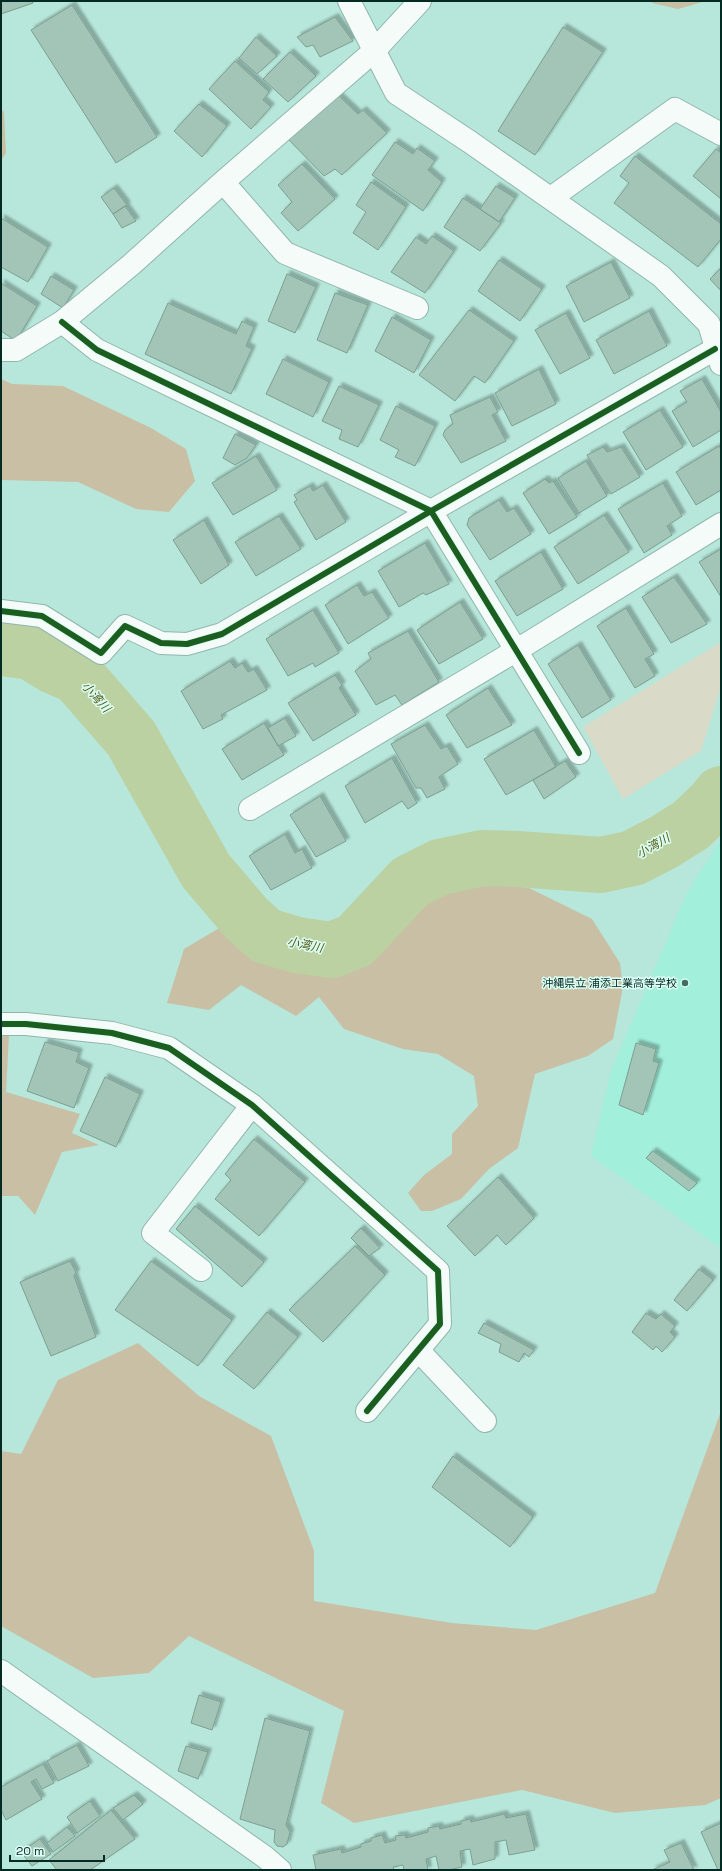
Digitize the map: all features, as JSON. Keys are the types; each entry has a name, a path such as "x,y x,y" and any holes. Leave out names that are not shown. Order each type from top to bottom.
{"street":[{"path":"1,611 42,616 101,653 125,626 161,643 187,644 222,634 431,511 718,357 715,319 661,276 551,198 396,93 349,1"},
{"path":"1,350 16,350 62,322 132,264 223,182 374,52 420,1"},
{"path":"551,198 675,109 721,134"},
{"path":"223,182 285,253 417,308"},
{"path":"62,322 97,350 431,511 579,753"},
{"path":"250,809 517,650 721,524"},
{"path":"1,1024 26,1024 112,1033 169,1048 252,1106 438,1271 440,1324 367,1411"},
{"path":"201,1270 153,1233 252,1106"},
{"path":"418,1350 486,1420"},
{"path":"1,1671 265,1857 280,1870"}],"shaded area":[{"path":"651,1 706,1 678,9 652,3"},
{"path":"1,109 4,112 6,153 1,161"},
{"path":"1,379 12,384 63,386 151,428 186,449 195,481 169,512 136,509 78,482 1,480"},
{"path":"721,642 721,686 701,751 623,799 583,727"},
{"name":"沖縄県立 浦添工業高等学校","path":"721,839 721,1248 591,1156 611,1071 686,895"},
{"path":"463,878 529,888 592,919 620,963 623,987 613,1039 588,1056 535,1074 518,1148 489,1169 461,1199 432,1211 421,1211 408,1193 424,1175 452,1154 452,1134 478,1106 474,1076 438,1054 403,1049 344,1029 319,997 296,1016 241,985 209,1010 167,1003 184,949 226,924 264,958 306,966 350,964 418,901"},
{"path":"9,1035 6,1092 80,1114 72,1133 99,1145 62,1152 35,1215 18,1196 1,1196 1,1036"},
{"path":"138,1343 199,1396 271,1436 314,1551 314,1601 452,1623 536,1630 655,1593 721,1411 721,1798 705,1805 615,1813 522,1790 354,1823 321,1803 344,1711 189,1636 149,1673 93,1678 1,1626 1,1451 21,1454 58,1380"}],"building":[{"path":"1,1 32,1 33,3 1,14"},
{"path":"72,5 157,137 116,163 31,30"},
{"path":"335,17 353,41 320,57 313,45 306,47 297,37"},
{"path":"563,27 603,52 535,155 498,131"},
{"path":"256,37 277,56 257,74 239,58"},
{"path":"290,52 316,76 288,102 263,79"},
{"path":"235,61 269,92 263,100 271,107 251,129 209,89"},
{"path":"339,96 358,114 363,110 387,133 342,175 335,169 324,176 288,139"},
{"path":"199,104 227,126 202,157 174,131"},
{"path":"395,142 413,154 417,148 435,161 428,170 442,182 423,211 372,175"},
{"path":"716,149 721,153 721,199 693,176"},
{"path":"635,156 721,224 721,239 698,267 614,203 629,183 620,176"},
{"path":"302,164 335,199 298,231 281,213 292,202 278,185"},
{"path":"371,182 406,207 378,250 353,233 366,212 356,205"},
{"path":"496,186 515,198 499,222 480,209"},
{"path":"114,188 127,205 113,214 101,197"},
{"path":"463,198 501,223 480,251 444,227"},
{"path":"125,206 136,221 122,228 113,214"},
{"path":"1,218 48,247 28,282 1,267"},
{"path":"432,236 454,251 425,293 391,272 416,237 426,244"},
{"path":"499,260 542,289 520,321 478,291"},
{"path":"611,262 630,298 584,322 566,286"},
{"path":"721,268 721,291 710,279"},
{"path":"287,274 316,287 295,333 268,321"},
{"path":"51,276 74,290 63,308 41,294"},
{"path":"1,283 37,306 16,341 1,331"},
{"path":"335,293 368,305 347,353 317,340"},
{"path":"168,303 236,334 242,321 254,327 246,346 252,349 231,394 145,354"},
{"path":"469,310 514,341 485,383 474,376 455,401 419,375"},
{"path":"649,311 667,346 614,374 596,340"},
{"path":"566,313 590,358 560,374 535,330"},
{"path":"392,317 431,340 414,373 375,351"},
{"path":"283,359 329,382 313,417 266,394"},
{"path":"539,369 556,404 512,426 495,393"},
{"path":"702,379 721,412 721,430 693,447 672,411 687,402 680,391"},
{"path":"339,386 379,405 358,447 339,439 342,430 322,421"},
{"path":"490,397 498,412 492,415 506,441 461,463 443,435 445,430 453,424 450,415"},
{"path":"396,406 435,426 415,466 395,457 399,450 380,440"},
{"path":"660,410 683,447 646,470 623,432"},
{"path":"235,434 256,445 247,458 235,465 223,458"},
{"path":"719,446 721,449 721,490 696,505 676,472"},
{"path":"603,447 607,452 621,447 640,477 611,494 587,455"},
{"path":"256,456 277,490 233,515 212,483"},
{"path":"586,461 607,496 579,513 558,478"},
{"path":"545,479 549,483 553,481 577,517 549,534 523,493"},
{"path":"663,483 682,516 667,526 672,535 644,553 618,509"},
{"path":"323,485 346,522 316,540 294,502 297,500 294,495 310,486 313,491"},
{"path":"499,500 507,512 514,508 531,534 490,560 467,525 469,518"},
{"path":"604,515 629,552 578,584 554,547"},
{"path":"279,516 301,549 256,576 235,542"},
{"path":"204,520 229,565 201,584 173,540"},
{"path":"425,543 449,584 426,595 423,593 399,607 378,571"},
{"path":"721,549 721,597 699,562"},
{"path":"541,552 563,589 517,616 495,581"},
{"path":"674,577 707,624 671,643 642,597"},
{"path":"357,585 364,596 372,592 389,618 348,644 325,605"},
{"path":"460,602 483,639 439,664 417,630"},
{"path":"626,608 654,654 645,659 655,676 635,688 597,626"},
{"path":"313,610 339,653 315,667 313,663 288,676 266,639"},
{"path":"408,631 439,682 402,705 395,695 376,705 355,671 371,659 368,653"},
{"path":"578,645 611,700 582,718 548,664"},
{"path":"230,661 235,668 242,663 248,672 254,669 267,690 221,715 223,719 203,729 181,691"},
{"path":"335,675 342,685 339,688 356,715 313,741 288,703"},
{"path":"488,688 512,725 467,748 446,715"},
{"path":"285,718 296,736 278,746 268,728"},
{"path":"264,723 284,755 242,780 222,749"},
{"path":"425,725 441,749 447,746 458,764 439,777 445,789 427,798 421,788 416,788 391,744"},
{"path":"534,730 556,767 506,795 484,759"},
{"path":"392,758 417,803 408,809 402,801 365,823 345,786"},
{"path":"565,761 576,777 544,799 533,780"},
{"path":"320,796 346,841 316,857 290,815"},
{"path":"285,834 295,853 302,849 312,868 271,890 249,856"},
{"path":"45,1042 79,1052 76,1062 89,1068 74,1108 27,1091"},
{"path":"636,1043 656,1049 653,1061 659,1063 643,1115 619,1105"},
{"path":"105,1077 140,1094 116,1147 80,1131"},
{"path":"254,1139 305,1182 259,1236 215,1199 231,1180 225,1174"},
{"path":"653,1151 697,1183 689,1191 646,1158"},
{"path":"498,1177 534,1218 506,1245 497,1235 475,1256 447,1226"},
{"path":"195,1206 264,1262 242,1287 176,1229"},
{"path":"361,1228 380,1248 369,1256 351,1238"},
{"path":"355,1246 385,1275 323,1342 289,1310"},
{"path":"70,1261 76,1272 74,1276 96,1337 51,1356 20,1282"},
{"path":"151,1261 232,1320 198,1366 115,1310"},
{"path":"699,1269 713,1280 687,1311 674,1300"},
{"path":"267,1312 298,1337 254,1389 223,1365"},
{"path":"646,1313 656,1319 661,1314 675,1326 670,1332 675,1337 662,1352 656,1346 653,1350 632,1332"},
{"path":"484,1323 534,1350 529,1357 524,1353 519,1362 499,1352 501,1344 478,1333"},
{"path":"453,1456 533,1517 510,1547 432,1487"},
{"path":"199,1695 221,1702 212,1730 191,1723"},
{"path":"265,1718 310,1731 286,1825 290,1832 287,1844 283,1847 277,1846 274,1842 275,1830 240,1819"},
{"path":"77,1745 89,1766 58,1781 47,1761"},
{"path":"186,1746 208,1752 198,1779 178,1771"},
{"path":"43,1764 54,1783 42,1789 36,1779 31,1782 42,1799 6,1820 1,1810 1,1787"},
{"path":"134,1795 143,1804 123,1820 113,1808"},
{"path":"90,1801 100,1816 77,1833 67,1817"},
{"path":"111,1810 135,1839 90,1870 57,1870 49,1860"},
{"path":"504,1814 506,1818 526,1814 535,1850 509,1855 506,1840 495,1842 495,1859 473,1865 470,1849 460,1851 462,1867 449,1870 439,1870 436,1856 426,1859 428,1870 404,1870 403,1865 393,1867 394,1870 316,1870 313,1855 341,1849 342,1853 361,1847 361,1844 371,1841 371,1838 382,1835 385,1843 396,1840 395,1836 405,1835 406,1838 428,1832 428,1828 439,1826 440,1829 461,1824 461,1821 470,1819 471,1822"},
{"path":"721,1823 721,1870 718,1870 701,1832"},
{"path":"67,1827 75,1836 53,1852 47,1843"},
{"path":"40,1839 51,1854 32,1866 21,1852"},
{"path":"681,1843 694,1870 652,1870 670,1862 664,1850"}],"waterway":[{"name":"小湾川","path":"1,648 31,652 54,666 77,676 131,738 206,871 246,918 266,936 297,945 331,950 355,941 410,882 440,867 483,858 601,865 633,858 664,842 691,825 713,804 721,794"}],"cycle path":[{"path":"62,322 97,350 431,511 579,753"},
{"path":"1,611 42,616 101,653 125,626 161,643 187,644 222,634 431,511 715,349"},
{"path":"1,1024 26,1024 112,1033 169,1048 252,1105 438,1271 440,1324 367,1411"}],"place":[{"name":"沖縄県立 浦添工業高等学校","path":"685,983"}]}
